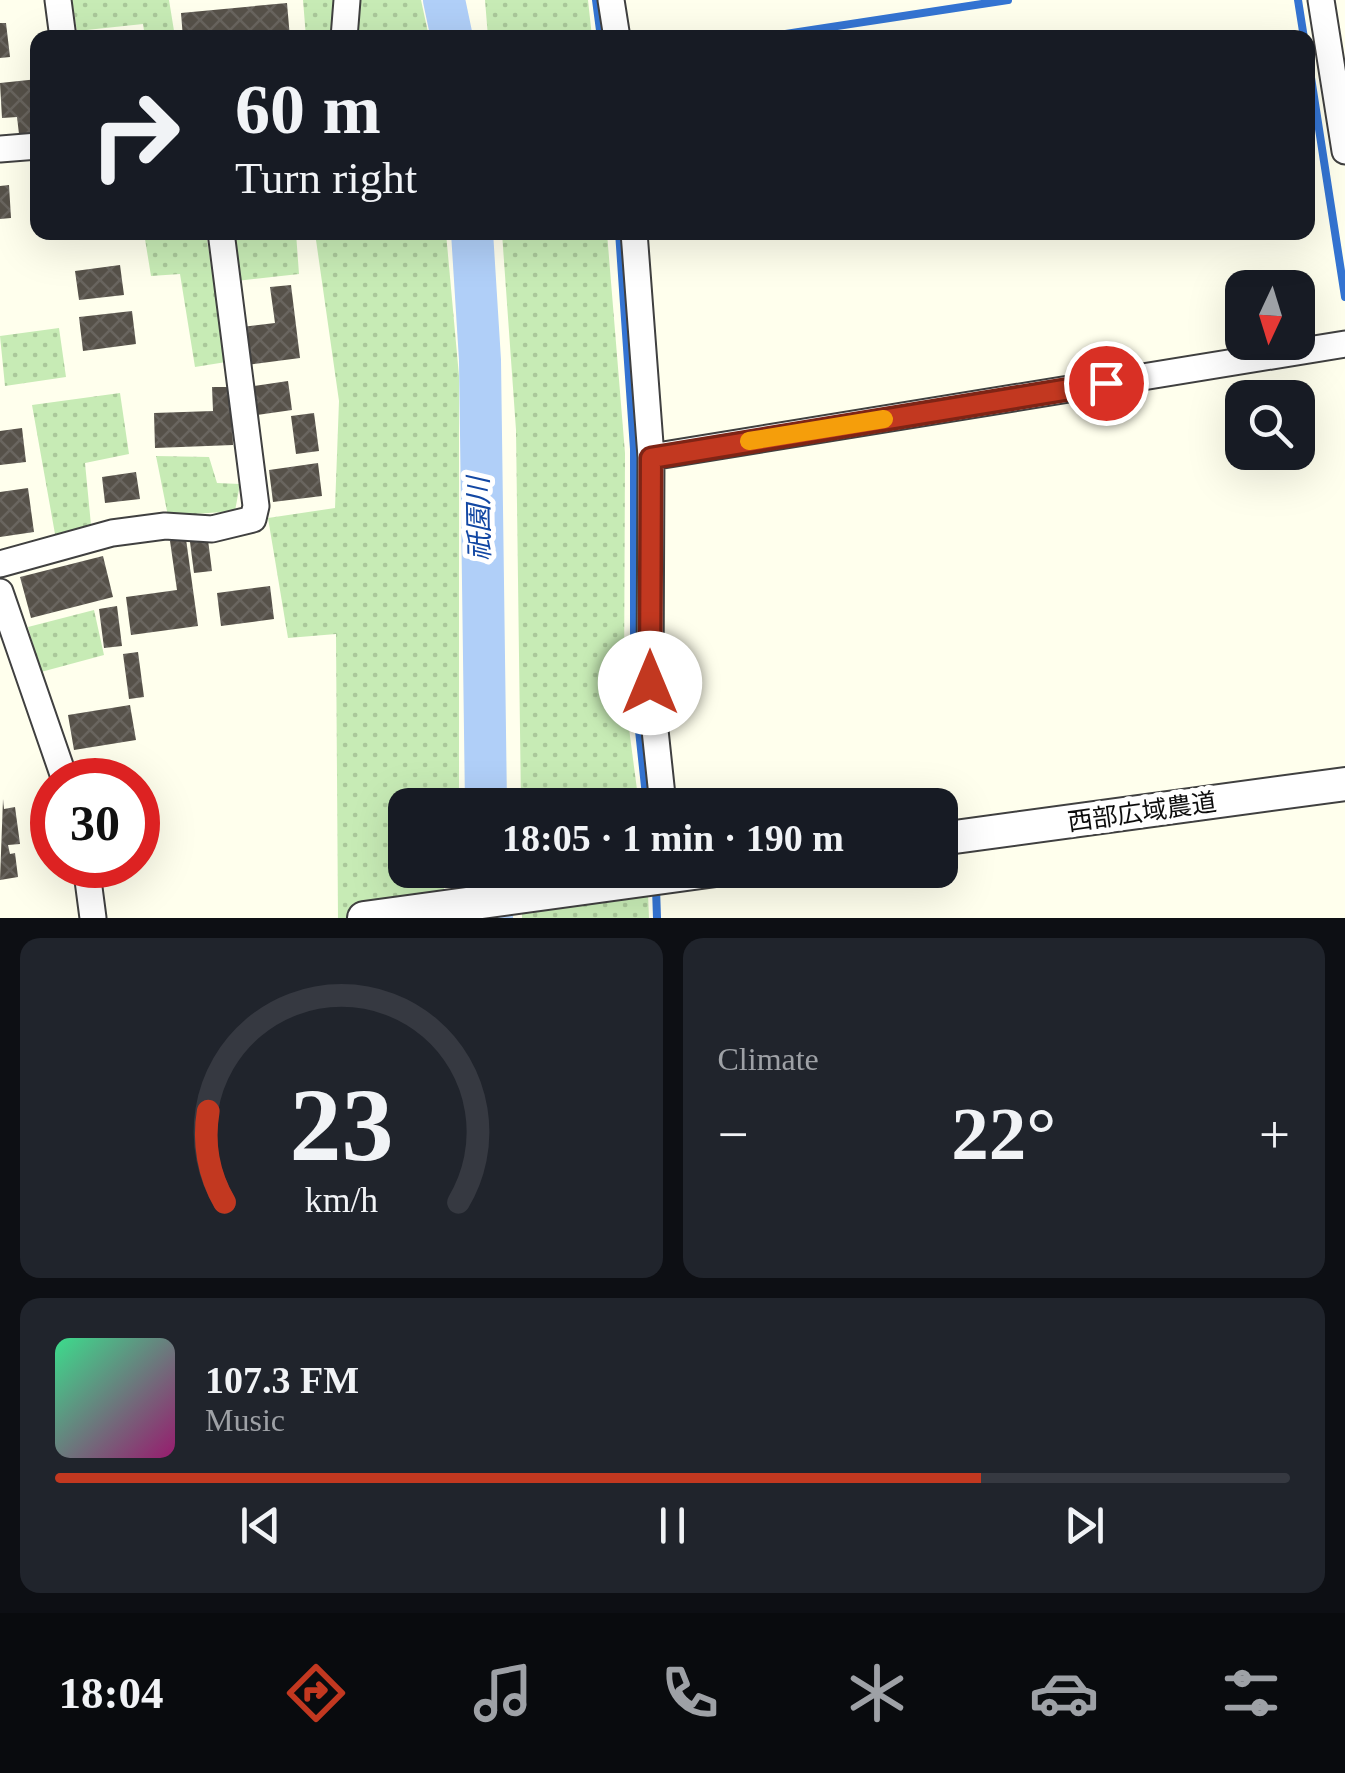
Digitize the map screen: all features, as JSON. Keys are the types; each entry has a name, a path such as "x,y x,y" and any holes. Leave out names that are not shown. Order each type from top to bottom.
{"street":[{"path":"58,0 62,30"},
{"path":"345,30 348,0"},
{"path":"612,0 616,30"},
{"path":"1322,0 1345,150"},
{"path":"0,149 30,147"},
{"path":"0,564 112,533 164,526 212,529 253,519 256,506 222,240"},
{"path":"635,240 651,458 650,683 661,788"},
{"path":"651,458 1339,345"},
{"path":"0,592 58,758"},
{"name":"西部広域農道","path":"958,837 1345,784"},
{"path":"89,888 93,918"},
{"path":"371,917 586,888"}],"green space":[{"path":"72,0 169,0 174,30 144,30 143,24 77,30"},
{"path":"303,0 421,0 427,30 305,30"},
{"path":"485,0 588,0 591,30 487,30"},
{"path":"145,240 207,240 226,362 195,367 180,274 151,276"},
{"path":"231,240 297,240 299,274 236,281"},
{"path":"316,240 447,240 459,376 459,788 388,788 388,888 444,888 448,918 338,918 336,634 288,638 268,518 335,508 339,401"},
{"path":"502,240 608,240 625,453 624,690 637,788 521,788 516,430"},
{"path":"59,328 66,377 5,386 0,336"},
{"path":"120,393 129,454 85,463 91,525 55,534 32,405"},
{"path":"156,456 209,457 217,483 240,484 235,511 168,516"},
{"path":"94,610 104,655 41,672 28,627"},
{"path":"522,888 648,888 649,918 522,918"}],"building":[{"path":"287,3 289,30 182,30 181,13"},
{"path":"0,23 6,23 10,57 0,58"},
{"path":"30,80 30,133 19,134 17,117 2,118 0,83"},
{"path":"9,185 11,218 0,219 0,186"},
{"path":"120,265 124,295 79,300 75,271"},
{"path":"291,285 300,358 247,365 242,327 275,323 270,287"},
{"path":"132,311 136,344 83,351 79,317"},
{"path":"288,381 292,410 257,415 254,386"},
{"path":"212,387 231,387 233,445 155,448 154,413 213,411"},
{"path":"314,413 319,451 296,454 291,416"},
{"path":"22,428 26,462 0,465 0,431"},
{"path":"318,463 322,496 273,502 269,470"},
{"path":"136,472 140,499 105,503 102,477"},
{"path":"28,488 34,532 0,537 0,492"},
{"path":"186,539 198,626 131,635 126,597 177,590 170,541"},
{"path":"208,540 212,571 194,573 190,542"},
{"path":"103,556 113,597 31,618 20,577"},
{"path":"270,586 274,619 221,626 217,593"},
{"path":"117,606 122,646 104,648 99,609"},
{"path":"138,652 144,697 129,699 123,654"},
{"path":"130,705 136,740 74,750 68,715"},
{"path":"3,799 4,809 15,807 20,844 8,845 10,854 15,853 18,877 0,880"}],"waterway":[{"name":"祇園川","path":"444,0 450,30"},
{"path":"596,0 600,30"},
{"path":"811,30 1008,0"},
{"path":"1298,0 1303,30"},
{"path":"1315,103 1345,297"},
{"name":"祇園川","path":"472,240 480,360 486,788"},
{"path":"620,240 634,449 634,684 645,788"},
{"name":"祇園川","path":"490,888 492,918"},
{"path":"656,888 657,918"}],"slow traffic":[{"path":"749,441 884,419"}],"route":[{"path":"650,683 651,458 1106,383"}]}
